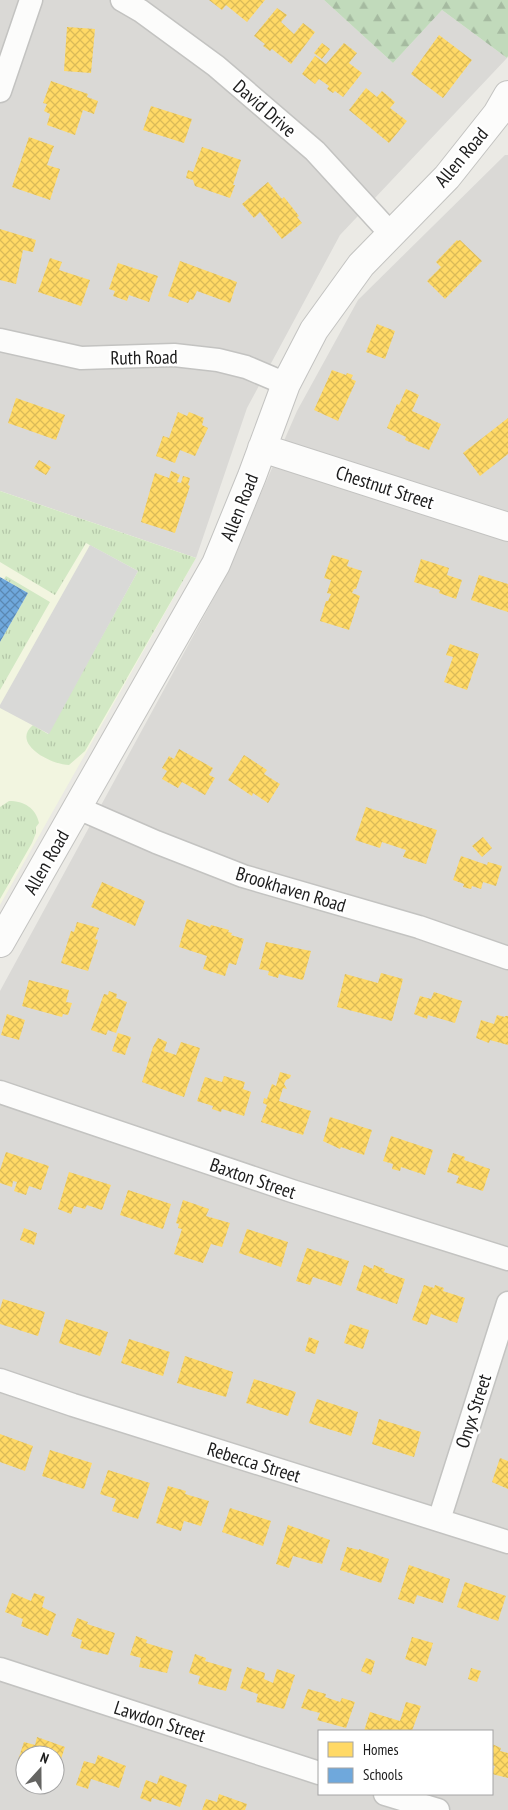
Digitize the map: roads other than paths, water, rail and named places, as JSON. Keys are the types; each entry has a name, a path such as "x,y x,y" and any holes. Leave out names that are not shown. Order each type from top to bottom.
{"street":[{"path":"0,91 31,0"},
{"name":"David Drive","path":"122,0 142,11 216,66 315,151 391,234"},
{"name":"Allen Road","path":"0,943 216,564 286,384 314,330 361,265 447,177 497,114 508,95"},
{"name":"Ruth Road","path":"0,340 81,358 174,355 218,360 246,367 286,384"},
{"name":"Chestnut Street","path":"262,448 508,527"},
{"name":"Brookhaven Road","path":"78,808 156,842 243,876 418,927 508,958"},
{"name":"Baxton Street","path":"0,1092 292,1191 508,1259"},
{"name":"Onyx Street","path":"439,1520 508,1303"},
{"name":"Rebecca Street","path":"0,1380 72,1405 508,1542"},
{"name":"Lawdon Street","path":"0,1669 318,1773"},
{"path":"388,1795 438,1810"}]}
